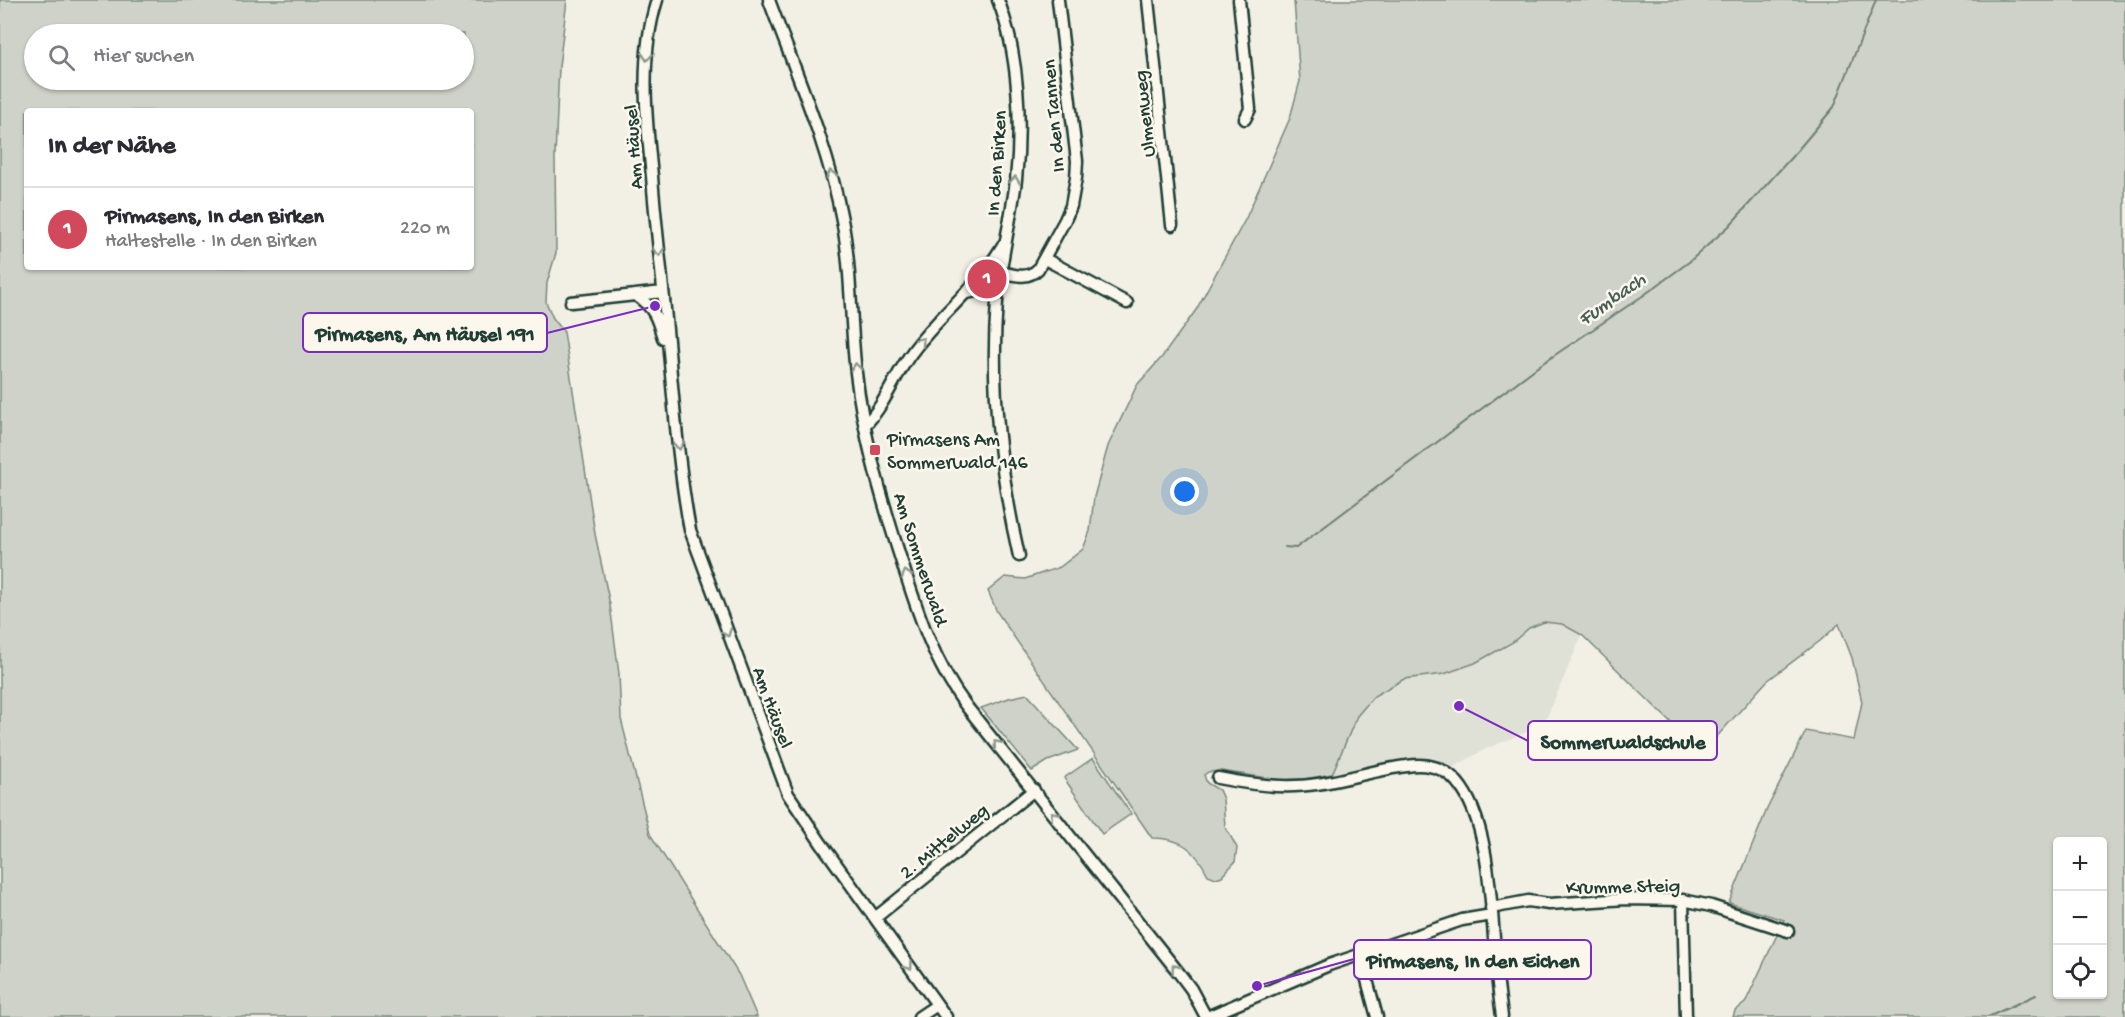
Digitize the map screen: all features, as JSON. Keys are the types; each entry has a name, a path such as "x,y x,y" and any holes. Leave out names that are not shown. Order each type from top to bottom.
{"street":[{"name":"Am Häusel","path":"657,0 650,33 645,83 648,140 684,500 690,530 788,794 946,1017"},
{"name":"Am Sommerwald","path":"770,0 837,196 846,246 856,373 865,424 887,515 909,585 939,662 956,692 1179,973 1207,1017"},
{"name":"In den Birken","path":"865,424 876,413 913,350 989,267 1007,238 1017,158 1017,97 1011,41 998,0"},
{"name":"In den Tannen","path":"1001,272 1023,277 1029,276 1038,269 1065,220 1072,199 1077,161 1058,0"},
{"name":"Ulmenweg","path":"1148,0 1172,225"},
{"path":"1239,0 1250,109 1245,119"},
{"path":"1007,238 997,299 998,436 1006,498 1019,556"},
{"path":"1045,259 1127,303"},
{"path":"967,293 981,290 997,299"},
{"path":"571,302 663,292"},
{"name":"Am Häusel","path":"635,295 648,303 657,318 671,366"},
{"path":"1218,778 1296,786 1408,765 1438,768 1456,780 1477,816 1492,912 1502,1017"},
{"name":"2. Mittelweg","path":"875,918 1034,790"},
{"name":"Krumme Steig","path":"1207,1017 1297,977 1360,954 1462,920 1528,902 1549,904 1626,899 1683,900 1711,906 1788,931"},
{"path":"1683,900 1686,1017"},
{"path":"1360,954 1377,1017"},
{"path":"919,1017 937,1005"}],"shaded area":[{"path":"0,0 567,0 559,67 555,156 556,253 547,283 546,302 553,318 564,332 595,534 610,605 619,674 621,719 650,834 739,975 757,1017 0,1017"},
{"path":"1294,0 2125,0 2125,1017 1733,1017 1735,1011 1745,1003 1784,920 1729,903 1767,809 1806,731 1854,740 1862,702 1852,658 1839,624 1767,681 1702,753 1582,635 1562,624 1544,622 1529,628 1513,642 1475,663 1444,674 1404,679 1374,696 1357,716 1332,774 1305,779 1280,780 1221,771 1208,772 1204,775 1207,783 1219,790 1223,799 1225,826 1237,848 1235,862 1222,876 1216,878 1208,875 1198,858 1179,843 1152,838 997,612 988,591 1005,577 1025,579 1060,567 1083,549 1090,531 1094,497 1108,446 1137,385 1162,357 1196,310 1246,218 1290,118 1300,81"},
{"path":"1544,622 1562,624 1582,635 1547,717 1531,730 1486,749 1452,768 1433,761 1398,762 1332,774 1357,716 1374,696 1404,679 1444,674 1513,642 1529,628"},
{"path":"1027,694 1078,750 1048,761 1032,771 981,708"},
{"path":"1093,758 1131,814 1102,834 1064,778"}],"waterway":[{"name":"Fumbach","path":"1285,547 1296,548 1540,365 1689,262 1729,226 1834,107 1876,0"},
{"path":"1988,1017 2036,995"}],"place":[{"name":"Pirmasens, In den Birken","path":"987,279"},
{"name":"Pirmasens, Am Häusel 191","path":"655,306"},
{"name":"Pirmasens Am Sommerwald 146","path":"875,450"},
{"name":"Sommerwaldschule","path":"1459,706"},
{"name":"Pirmasens, In den Eichen","path":"1257,986"}]}
